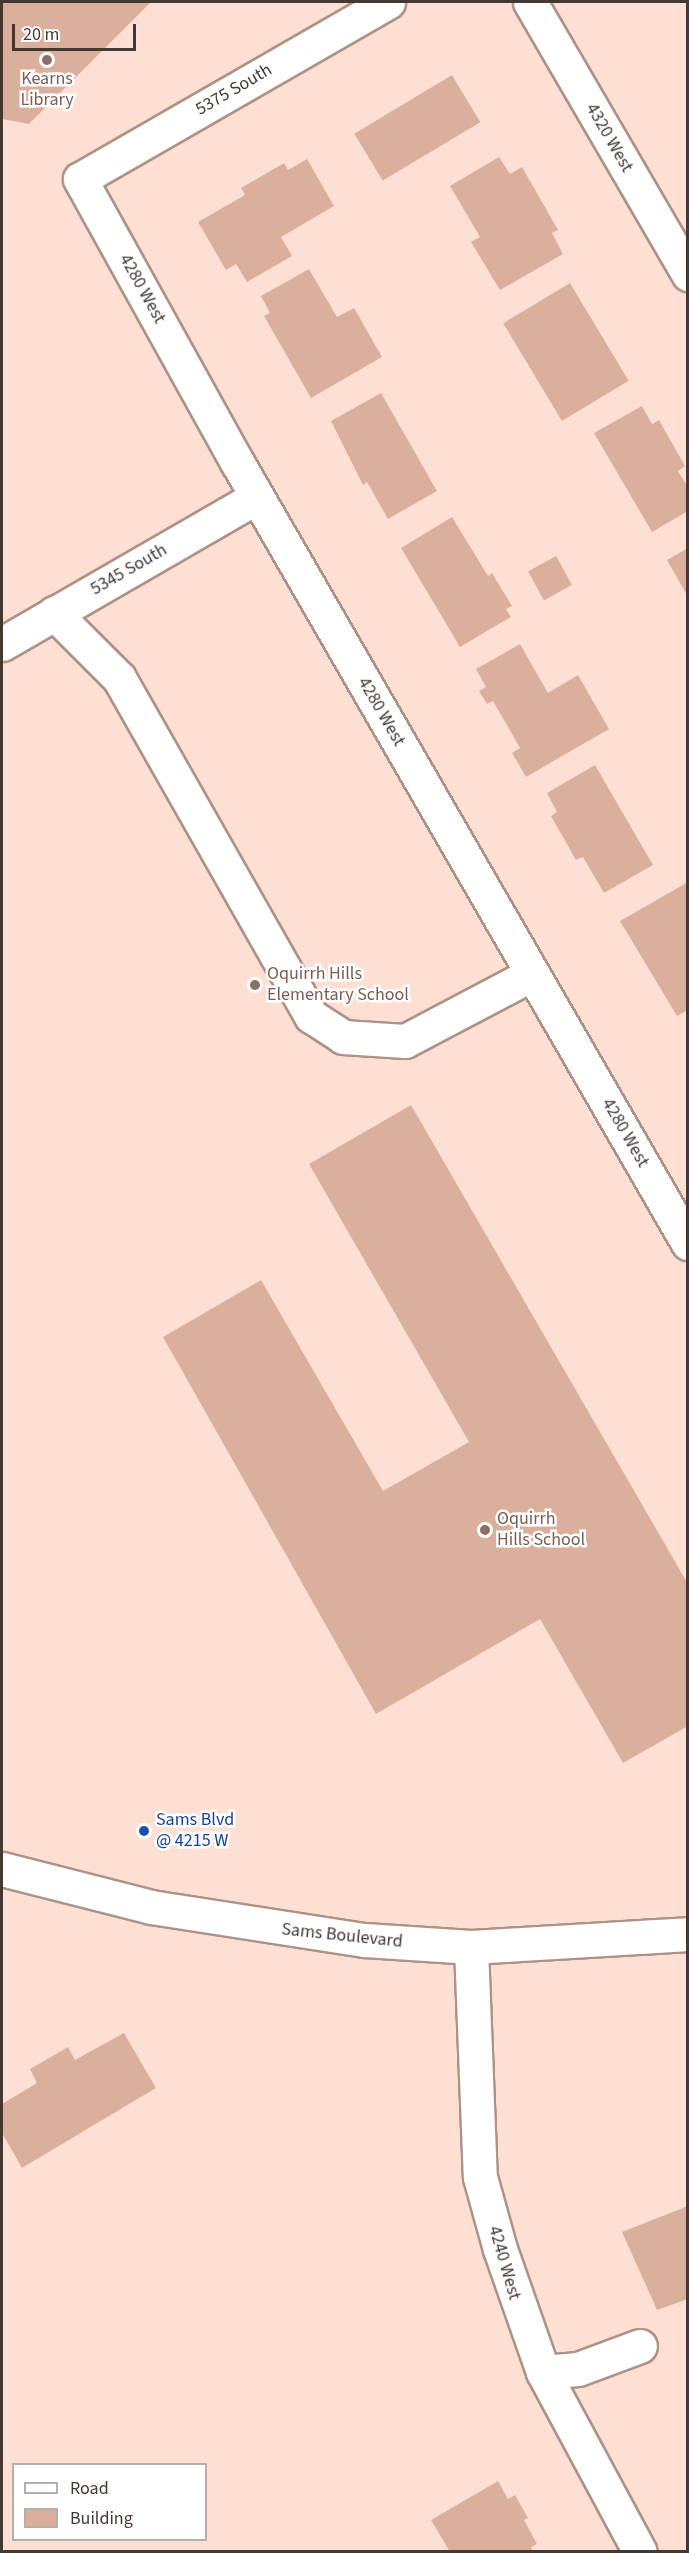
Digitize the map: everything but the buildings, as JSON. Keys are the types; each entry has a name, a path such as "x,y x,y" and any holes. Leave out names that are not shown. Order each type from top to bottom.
{"street":[{"name":"5375 South","path":"80,179 388,2"},
{"name":"4320 West","path":"530,2 687,274"},
{"name":"4280 West","path":"80,179 257,497 687,1243"},
{"name":"5345 South","path":"2,644 257,497"},
{"path":"54,613 119,678 311,1016 343,1037 405,1041 532,974"},
{"name":"Sams Boulevard","path":"2,1869 151,1907 261,1927 471,1947 687,1934"},
{"name":"4240 West","path":"471,1947 480,2177 516,2306 543,2372 640,2552"},
{"path":"543,2372 578,2369 640,2346"}],"place":[{"name":"Kearns Library","path":"47,60"},
{"name":"Oquirrh Hills Elementary School","path":"255,985"},
{"name":"Oquirrh Hills School","path":"485,1530"},
{"name":"Sams Blvd @ 4215 W","path":"144,1831"}]}
